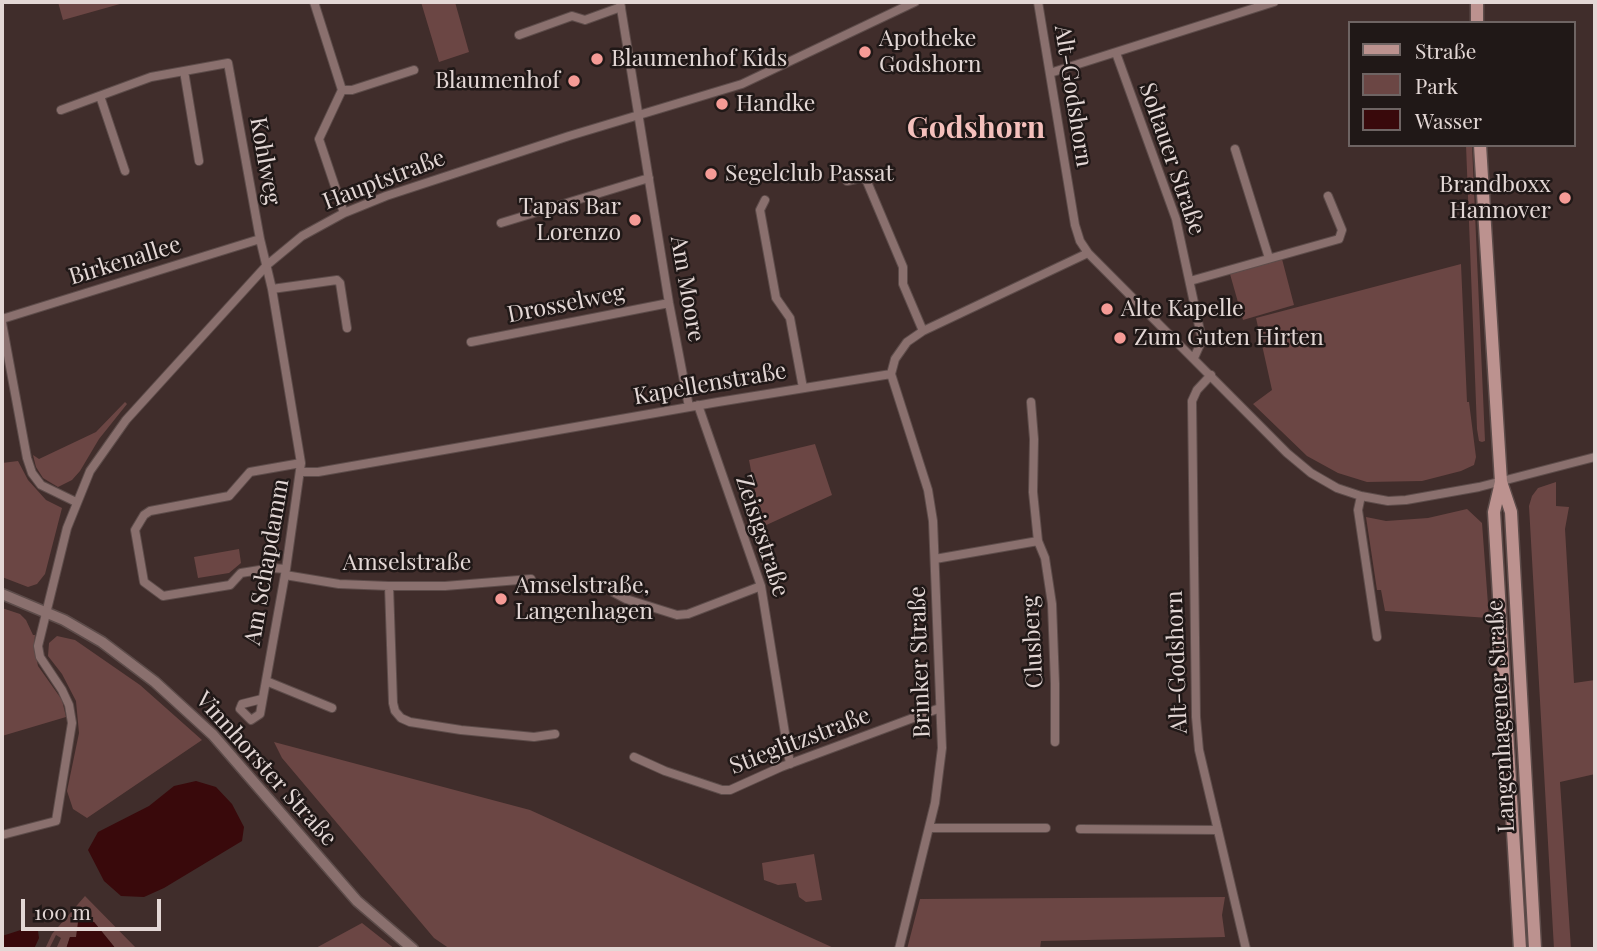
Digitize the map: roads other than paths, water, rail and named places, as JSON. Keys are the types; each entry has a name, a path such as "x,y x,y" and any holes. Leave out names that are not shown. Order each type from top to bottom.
{"main road":[{"path":"1476,2 1477,21"},
{"name":"Langenhagener Straße","path":"1480,147 1501,482 1511,512 1535,949"},
{"name":"Langenhagener Straße","path":"1501,482 1494,512 1520,949"}],"street":[{"path":"314,2 342,90 319,139 344,213"},
{"name":"Hauptstraße","path":"2,835 56,821 72,723 69,705 62,690 40,657 39,635 76,502 90,471 107,444 267,264 302,236 344,213 386,196 742,84 915,2"},
{"name":"Alt-Godshorn","path":"1038,2 1075,225 1080,241 1088,253 1287,453 1311,473 1336,488 1361,496 1388,501 1406,500 1460,492 1595,457"},
{"path":"1050,73 1274,2"},
{"name":"Am Moore","path":"519,35 572,16 585,20 621,4 669,303 689,407"},
{"name":"Soltauer Straße","path":"1116,53 1177,219 1202,340 1194,358"},
{"name":"Kohlweg","path":"184,71 228,64 267,264"},
{"path":"342,90 352,90 414,70"},
{"path":"61,110 151,77 184,71 199,161"},
{"path":"100,96 125,171"},
{"path":"1235,149 1269,258"},
{"path":"847,181 880,174"},
{"path":"865,177 903,267 903,284 923,331"},
{"path":"500,223 649,178"},
{"path":"1190,281 1341,236 1342,230 1328,196"},
{"path":"765,200 760,210 776,298 790,318 803,387"},
{"name":"Birkenallee","path":"2,321 260,239"},
{"path":"891,374 895,359 907,342 923,331 1088,253"},
{"name":"Am Schapdamm","path":"262,699 302,468 267,264"},
{"path":"272,289 337,280 340,283 347,328"},
{"name":"Drosselweg","path":"471,342 669,303"},
{"path":"2,321 32,473 41,485 76,502"},
{"name":"Kapellenstraße","path":"285,572 272,568 241,573 230,585 163,596 144,582 135,530 144,515 150,511 229,496 250,472 302,468 318,472 891,374"},
{"name":"Brinker Straße","path":"891,374 928,490 933,521 940,708 940,768 929,828 899,949"},
{"name":"Alt-Godshorn","path":"1211,375 1197,390 1192,401 1196,717 1199,750 1246,949"},
{"name":"Clusberg","path":"1031,402 1034,439 1033,492 1038,541 1045,558 1052,604 1055,742"},
{"name":"Zeisigstraße","path":"698,405 761,586 790,764"},
{"path":"1361,496 1358,510 1377,637"},
{"path":"935,559 1038,541"},
{"name":"Amselstraße","path":"285,572 339,584 389,586 445,586 531,579"},
{"path":"389,586 393,703 401,718 410,722 474,732 534,737 555,734"},
{"path":"613,592 626,599 677,615 688,614 761,586"},
{"name":"Vinnhorster Straße","path":"2,594 45,611 102,642 135,665 183,706 213,735 341,884 373,916 413,949"},
{"path":"266,681 332,708"},
{"name":"Stieglitzstraße","path":"634,757 647,765 722,790 730,790 790,764 940,708"},
{"path":"929,828 1046,828"},
{"path":"1080,829 1218,830"}],"water":[{"path":"196,781 216,787 232,804 244,827 242,841 164,888 144,897 121,896 104,881 88,850 98,832 149,806 174,786"},
{"path":"78,922 94,922 116,949 66,949 70,937 76,937"},
{"path":"27,928 38,931 39,938 34,949 2,949 2,936"}],"place":[{"name":"Apotheke Godshorn","path":"865,52"},
{"name":"Blaumenhof Kids","path":"597,59"},
{"name":"Blaumenhof","path":"574,81"},
{"name":"Handke","path":"722,104"},
{"name":"Segelclub Passat","path":"711,174"},
{"name":"Brandboxx Hannover","path":"1565,198"},
{"name":"Tapas Bar Lorenzo","path":"635,220"},
{"name":"Alte Kapelle","path":"1107,309"},
{"name":"Zum Guten Hirten","path":"1120,338"},
{"name":"Amselstraße, Langenhagen","path":"501,599"}],"district":[{"name":"Godshorn","path":"976,129"}]}
